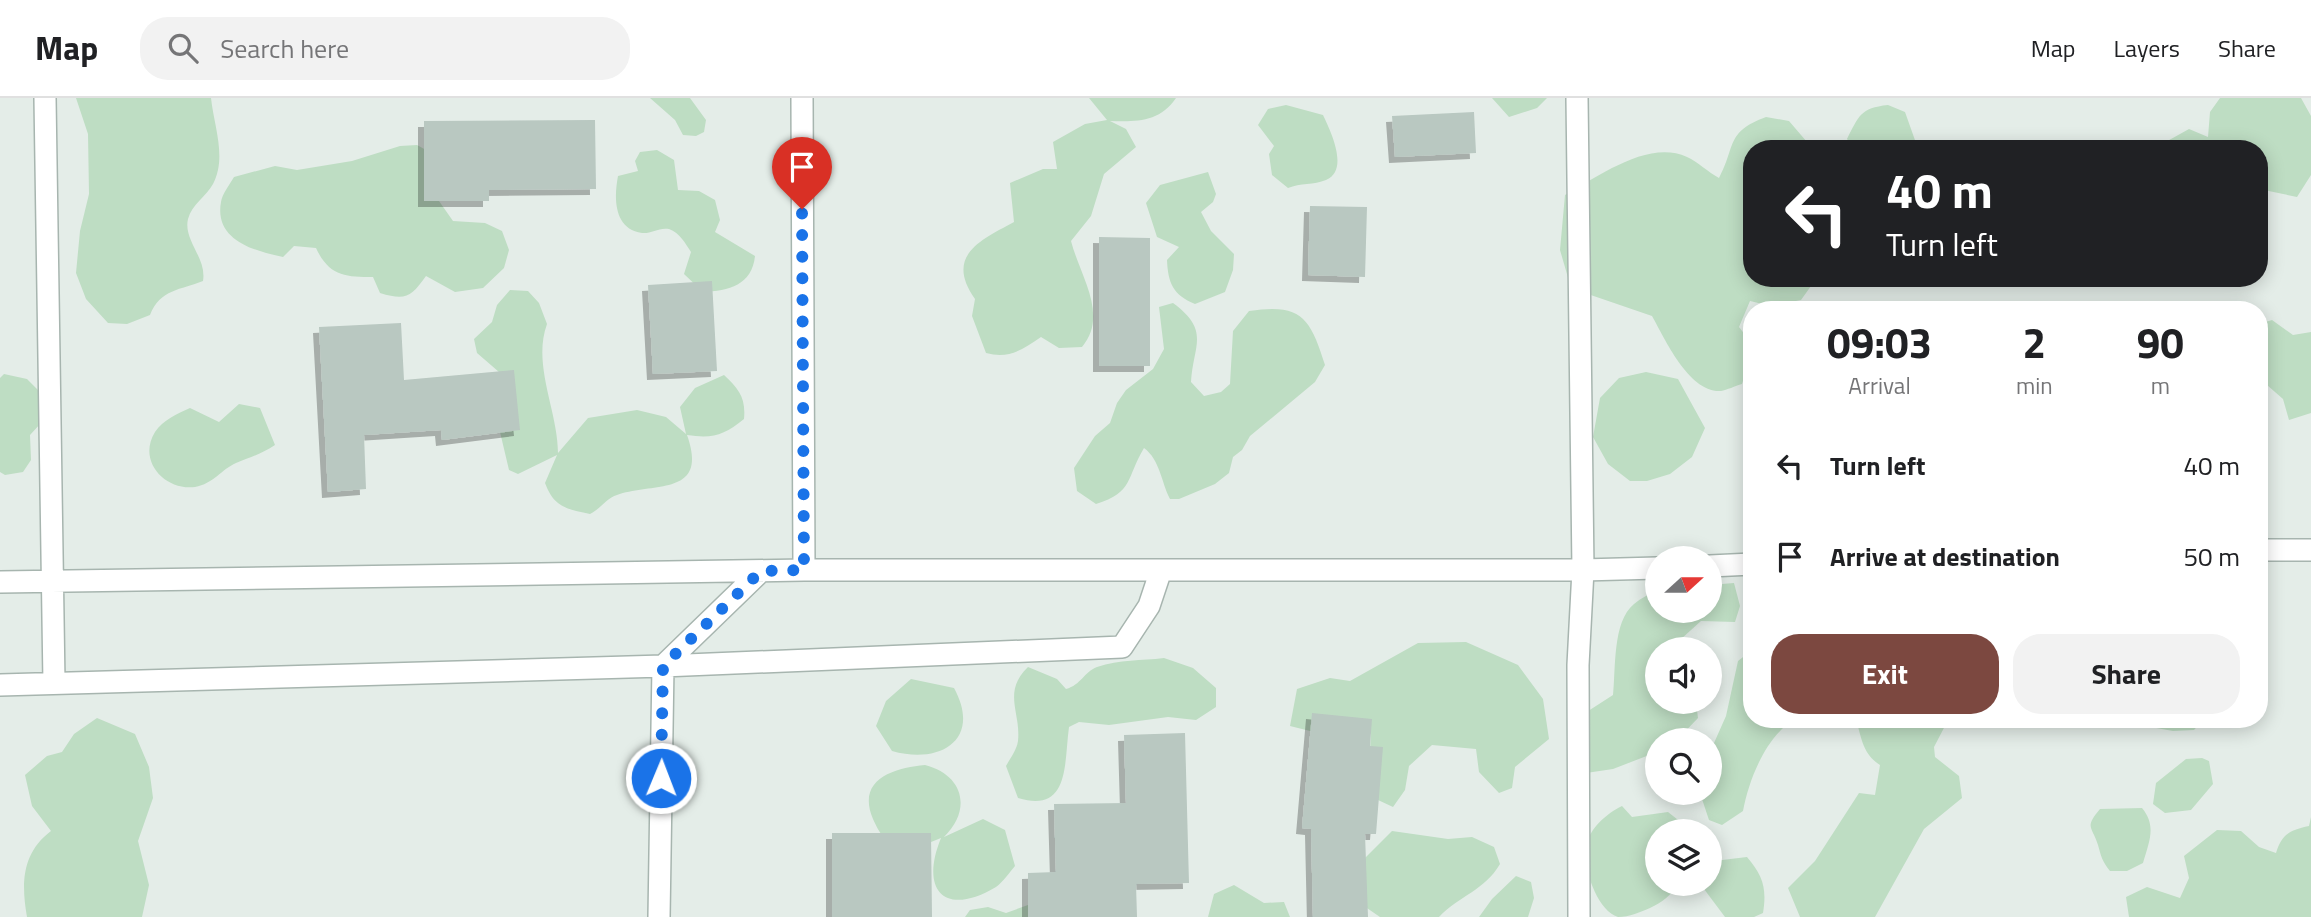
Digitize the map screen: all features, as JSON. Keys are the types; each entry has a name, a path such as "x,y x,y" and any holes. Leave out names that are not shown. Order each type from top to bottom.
{"street":[{"path":"45,98 55,582 54,683"},
{"path":"802,98 804,570"},
{"path":"1577,98 1583,570 1578,665 1579,917"},
{"path":"2268,550 2311,550"},
{"path":"1722,565 1743,564"},
{"path":"0,582 804,570 1645,568"},
{"path":"0,685 663,666 1122,647 1149,606 1161,570"},
{"path":"659,917 663,666 761,571"}],"green space":[{"path":"76,98 211,98 219,164 213,184 193,209 187,227 202,265 203,281 165,295 154,306 150,315 127,324 108,323 86,299 76,273 80,231 89,194 88,134"},
{"path":"650,98 690,98 706,120 704,132 696,136 683,135 675,120"},
{"path":"1089,98 1176,98 1163,112 1147,119 1110,121 1126,129 1136,147 1104,174 1091,216 1071,241 1093,309 1090,335 1082,347 1059,348 1041,337 1015,352 1002,355 986,353 972,316 975,299 967,284 965,261 978,243 1014,222 1010,183 1043,169 1057,169 1053,142 1085,124 1107,120"},
{"path":"1492,98 1547,98 1537,108 1509,117"},
{"path":"2220,98 2301,98 2311,116 2311,175 2297,197 2268,191 2268,140 2169,140 2189,129 2208,137 2210,112"},
{"path":"1286,105 1323,115 1337,159 1337,168 1326,180 1288,188 1272,175 1269,154 1274,146 1258,125 1268,109"},
{"path":"1888,105 1905,112 1915,140 1848,140 1861,114 1871,108"},
{"path":"1766,117 1789,121 1805,140 1743,140 1743,287 1810,287 1801,300 1743,301 1743,318 1739,327 1743,333 1743,380 1742,384 1721,391 1709,389 1689,374 1679,363 1652,316 1582,292 1569,281 1560,250 1565,195 1624,162 1656,153 1687,157 1719,178 1733,142 1744,128"},
{"path":"417,145 435,155 439,201 453,221 485,223 502,231 509,250 504,268 483,288 455,292 426,276 412,293 396,297 380,293 373,277 346,275 332,269 316,248 294,246 283,257 238,242 224,226 220,215 221,202 234,177 275,166 297,170 352,161 400,146"},
{"path":"657,150 674,160 678,190 699,191 715,200 720,220 715,232 755,256 749,274 738,285 703,292 684,274 691,252 679,236 669,229 642,233 632,230 621,219 616,202 618,176 638,171 635,161 640,152"},
{"path":"1208,172 1216,194 1213,202 1201,212 1211,231 1234,254 1233,270 1225,292 1195,304 1181,297 1173,287 1167,260 1179,247 1157,237 1146,203 1160,185"},
{"path":"510,290 528,291 539,303 547,324 542,356 558,453 588,418 637,410 666,417 686,434 680,407 695,388 724,375 740,394 744,405 744,419 718,435 687,435 692,455 691,469 684,478 674,483 617,495 590,514 562,506 552,497 545,483 557,455 518,474 509,470 500,432 499,372 477,353 474,339 492,322 497,305"},
{"path":"1173,303 1185,313 1196,331 1191,382 1204,396 1221,392 1230,384 1233,331 1249,311 1281,309 1301,317 1314,335 1325,365 1315,382 1250,436 1242,450 1233,457 1229,473 1215,484 1179,499 1170,499 1157,465 1144,448 1123,489 1096,504 1077,491 1074,468 1095,436 1110,423 1117,403 1126,390 1153,369 1164,349 1159,307"},
{"path":"2272,320 2293,335 2311,332 2311,413 2289,420 2283,399 2268,386 2268,321"},
{"path":"1646,372 1678,379 1705,428 1692,457 1670,474 1647,481 1630,481 1608,464 1593,437 1600,398 1619,378"},
{"path":"4,374 27,379 42,394 41,423 30,435 31,460 23,472 5,475 0,472 0,378"},
{"path":"239,404 260,408 275,445 195,487 174,484 157,472 149,453 150,443 162,424 190,408 219,422"},
{"path":"1734,583 1740,606 1735,622 1722,622 1722,584"},
{"path":"1645,597 1645,623 1699,623 1683,637 1645,637 1645,714 1698,714 1698,718 1688,728 1645,728 1645,757 1613,769 1586,773 1582,715 1613,695 1618,634 1627,612"},
{"path":"1466,642 1518,665 1543,699 1549,739 1515,767 1512,788 1499,793 1479,772 1476,749 1432,745 1409,766 1405,790 1393,807 1378,800 1369,769 1371,733 1310,731 1290,726 1297,689 1330,678 1350,681 1418,643"},
{"path":"1743,657 1743,728 1784,728 1775,736 1760,759 1743,811 1722,825 1722,819 1709,819 1704,805 1722,805 1721,728 1726,716 1738,661"},
{"path":"1164,658 1193,668 1216,688 1216,707 1196,720 1168,717 1109,725 1079,722 1069,727 1064,770 1056,792 1047,799 1035,801 1018,798 1006,766 1018,741 1014,702 1016,685 1028,667 1057,679 1066,689 1097,667 1106,664"},
{"path":"911,679 954,688 963,721 960,734 952,744 941,751 910,754 892,751 876,726 886,701"},
{"path":"97,718 135,734 149,767 153,798 138,841 149,885 142,917 27,917 24,881 29,859 41,840 51,831 32,806 25,775 47,756 62,752 74,734"},
{"path":"1858,728 1944,728 1934,747 1935,757 1959,776 1962,798 1924,829 1875,917 1800,917 1788,888 1815,861 1859,793 1875,795 1880,765 1870,757"},
{"path":"2156,728 2196,728 2194,730 2173,731"},
{"path":"2202,758 2209,761 2213,784 2191,810 2165,813 2153,804 2156,783 2186,759"},
{"path":"925,765 948,777 956,785 960,795 958,816 944,837 983,819 1005,830 1015,866 999,885 978,896 963,900 951,899 942,894 936,885 933,873 941,838 906,852 886,840 873,819 869,805 874,785 890,773"},
{"path":"1622,806 1632,817 1668,812 1677,819 1645,819 1645,896 1668,896 1654,906 1618,917 1610,913 1598,897 1589,876 1585,855 1588,839 1610,813"},
{"path":"2142,808 2150,828 2143,863 2127,871 2110,871 2092,830 2092,820 2100,809"},
{"path":"2311,817 2311,917 2129,917 2126,897 2147,887 2180,898 2189,878 2184,856 2217,830 2241,831 2259,847 2276,853 2284,837 2292,831 2309,826"},
{"path":"1392,831 1448,839 1472,837 1494,847 1500,864 1487,881 1439,917 1380,917 1361,904 1352,871"},
{"path":"1747,857 1757,870 1762,883 1763,913 1754,917 1725,917 1709,896 1722,896 1722,860"},
{"path":"1516,876 1531,882 1534,898 1528,917 1479,917 1492,899"},
{"path":"1234,885 1264,903 1284,902 1290,917 1208,917 1214,894"},
{"path":"1028,905 1034,917 965,917 970,910 988,907 1006,913"}],"building":[{"path":"1474,112 1476,153 1395,157 1392,116"},
{"path":"595,120 596,189 489,190 489,201 424,201 424,121"},
{"path":"1310,206 1367,207 1365,277 1308,275"},
{"path":"1099,237 1150,238 1150,366 1099,366"},
{"path":"712,281 717,371 653,374 648,285"},
{"path":"401,323 404,380 514,370 520,430 442,440 441,430 364,435 366,489 328,492 319,327"},
{"path":"1312,713 1372,719 1370,746 1383,747 1376,834 1365,834 1368,917 1313,917 1311,829 1302,828"},
{"path":"1185,733 1189,883 1136,884 1137,917 1028,917 1028,873 1056,872 1054,804 1126,803 1124,735"},
{"path":"832,833 931,833 932,917 832,917"}],"route":[{"path":"661,778 663,666 761,571 804,570 802,209"}]}
